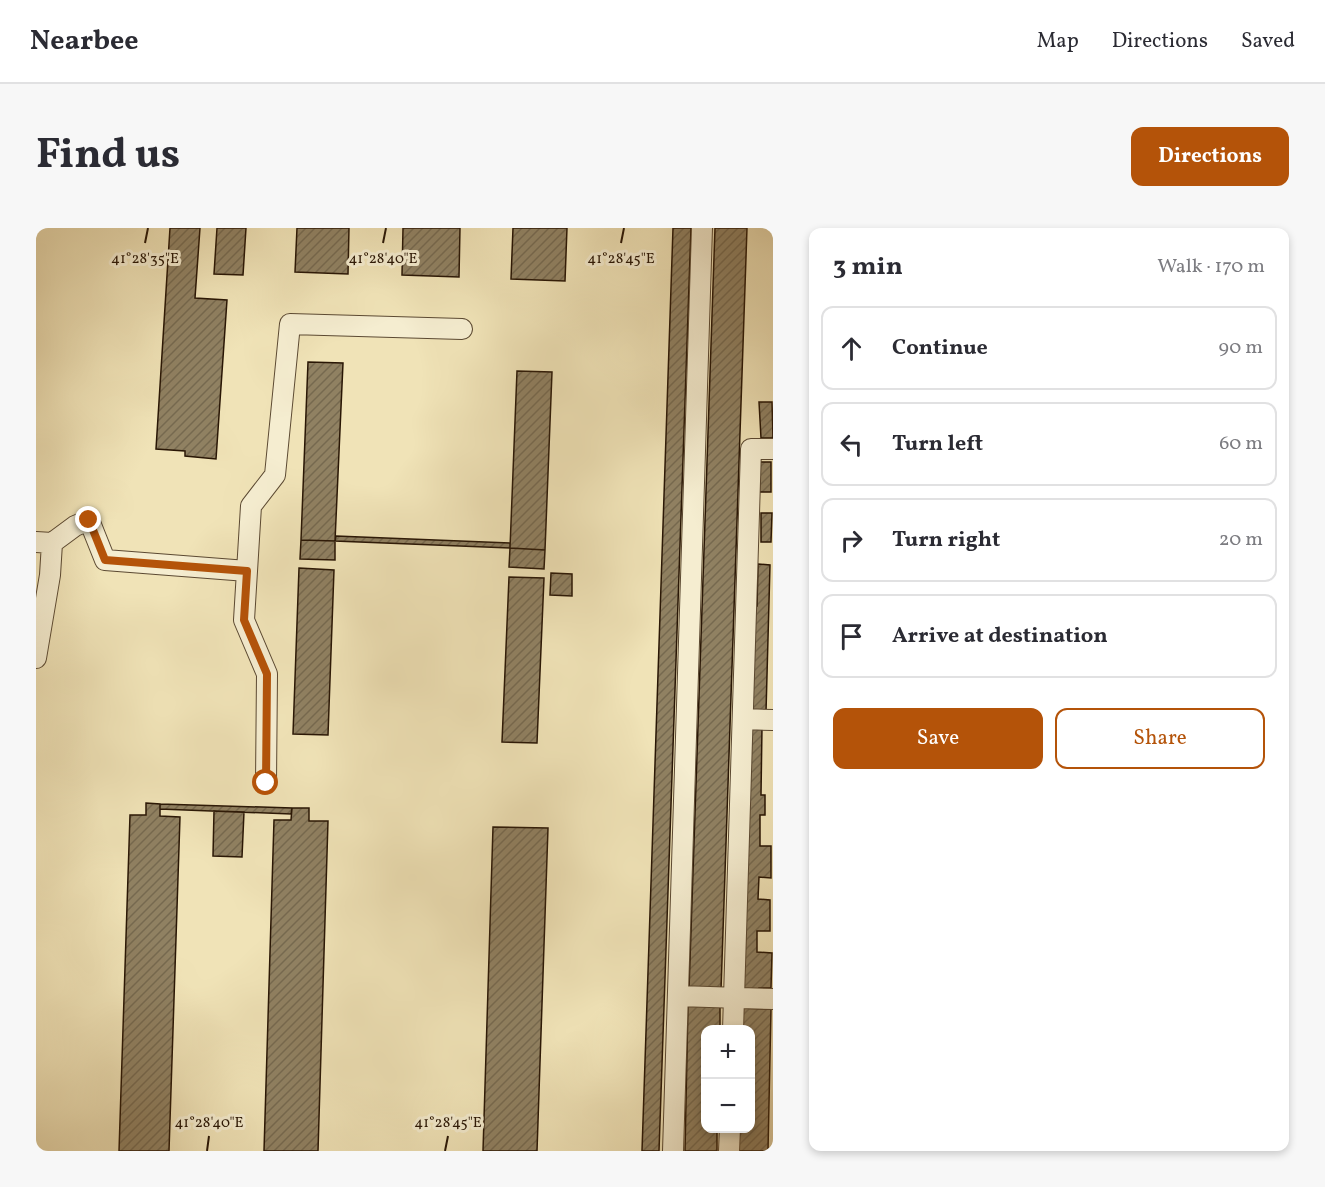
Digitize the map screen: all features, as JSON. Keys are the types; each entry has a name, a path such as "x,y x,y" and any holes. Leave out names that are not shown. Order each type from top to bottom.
{"lane":[{"path":"673,1151 702,228"},
{"path":"266,783 267,674 244,620 251,506 275,475 290,324 462,329"},
{"path":"733,1025 751,449 773,449"},
{"path":"36,658 50,575 52,539 89,520 105,560 247,571"},
{"path":"743,719 773,720"},
{"path":"678,996 773,999"},
{"path":"729,1151 730,1133"}],"building":[{"path":"170,228 200,228 195,298 227,300 216,459 185,456 185,451 156,449"},
{"path":"217,228 246,228 243,275 214,274"},
{"path":"297,228 349,228 348,274 295,272"},
{"path":"403,228 460,228 459,277 402,275"},
{"path":"513,228 567,228 565,281 511,279"},
{"path":"673,228 691,228 659,1151 642,1151"},
{"path":"715,228 747,228 721,990 689,989"},
{"path":"308,362 343,363 335,541 301,540"},
{"path":"517,371 552,372 545,550 510,548"},
{"path":"759,402 772,402 773,438 761,438"},
{"path":"758,462 771,462 771,492 757,492"},
{"path":"761,513 772,513 771,542 761,542"},
{"path":"336,536 510,543 510,548 335,541"},
{"path":"301,540 335,541 335,560 300,559"},
{"path":"510,548 545,550 544,569 509,567"},
{"path":"758,564 770,565 766,712 750,711"},
{"path":"299,568 334,570 328,735 293,734"},
{"path":"551,573 572,574 572,596 550,595"},
{"path":"509,577 544,578 537,743 502,742"},
{"path":"748,727 762,727 761,795 765,795 765,815 760,815 760,846 771,846 771,878 759,877 758,899 770,900 770,931 757,931 757,952 772,953 771,988 759,988 759,991 743,991"},
{"path":"146,803 160,804 160,816 180,817 169,1151 119,1151 130,815 146,815"},
{"path":"160,804 292,808 291,814 160,809"},
{"path":"292,808 309,808 309,821 328,821 318,1151 264,1151 274,820 291,820"},
{"path":"214,811 244,812 242,857 213,856"},
{"path":"493,827 548,828 537,1151 483,1151"},
{"path":"688,1003 720,1004 720,1025 701,1025 701,1133 717,1133 717,1151 685,1151"},
{"path":"740,1008 771,1009 768,1151 737,1151 737,1133 755,1133 755,1025 739,1025"}],"route":[{"path":"89,520 105,560 247,571 244,620 267,674 266,783"}]}
